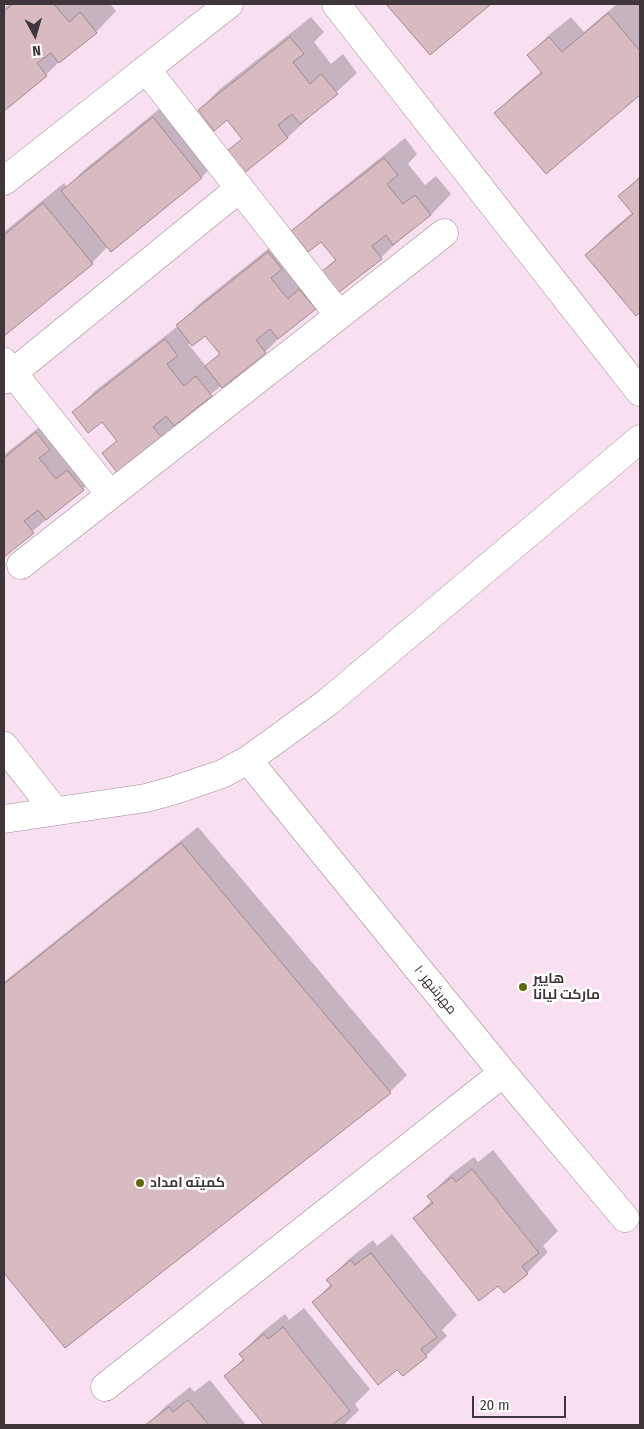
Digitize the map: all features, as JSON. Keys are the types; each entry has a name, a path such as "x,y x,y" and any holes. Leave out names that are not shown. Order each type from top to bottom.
{"street":[{"path":"4,181 229,4"},
{"path":"336,4 640,392"},
{"path":"146,69 339,315"},
{"path":"110,494 7,372 240,188"},
{"path":"21,564 444,233"},
{"path":"4,819 146,798 222,774 248,760 328,702 640,438"},
{"path":"4,746 55,811"},
{"name":"مهرشهر ۱۰","path":"248,760 503,1073 625,1218"},
{"path":"105,1387 503,1073"}],"building":[{"path":"13,4 54,4 69,22 80,12 97,33 59,63 51,53 37,63 47,76 4,111 4,11"},
{"path":"386,4 491,4 430,55"},
{"path":"608,13 640,51 640,95 546,174 494,113 542,73 527,55 549,37 562,52"},
{"path":"290,37 304,54 293,62 310,84 321,74 338,94 300,124 292,114 278,125 288,138 244,173 227,151 242,139 227,120 214,131 198,110"},
{"path":"153,117 202,178 111,252 61,191"},
{"path":"384,158 398,175 387,184 403,204 415,195 431,215 393,245 386,235 372,246 382,259 338,293 321,272 336,260 321,242 308,252 291,231"},
{"path":"640,178 640,312 636,316 585,255 633,214 618,196"},
{"path":"43,203 93,264 4,336 4,235"},
{"path":"268,252 282,269 271,278 288,299 299,289 316,309 278,339 270,329 256,340 266,353 222,388 205,366 220,354 205,336 192,346 176,325"},
{"path":"165,339 178,356 167,364 184,386 196,376 212,396 174,426 166,416 153,427 163,439 119,475 102,453 117,441 102,422 88,433 72,412"},
{"path":"36,432 50,450 39,458 56,479 67,470 84,490 46,520 38,510 24,521 34,533 4,557 4,458"},
{"name":"کمیته امداد","path":"181,843 391,1093 65,1348 4,1273 4,984"},
{"path":"472,1169 539,1253 522,1266 528,1274 504,1293 498,1286 479,1301 413,1218 433,1203 427,1196 452,1177 456,1182"},
{"path":"371,1253 437,1337 421,1349 427,1357 403,1376 397,1370 378,1385 312,1302 332,1286 326,1280 351,1260 355,1265"},
{"path":"283,1327 350,1411 333,1424 335,1425 264,1425 224,1376 244,1360 239,1354 264,1334 268,1339"},
{"path":"188,1400 209,1425 145,1425 169,1407 173,1412"}],"place":[{"name":"هایپر مارکت لیانا","path":"523,987"},
{"name":"کمیته امداد","path":"140,1183"}]}
